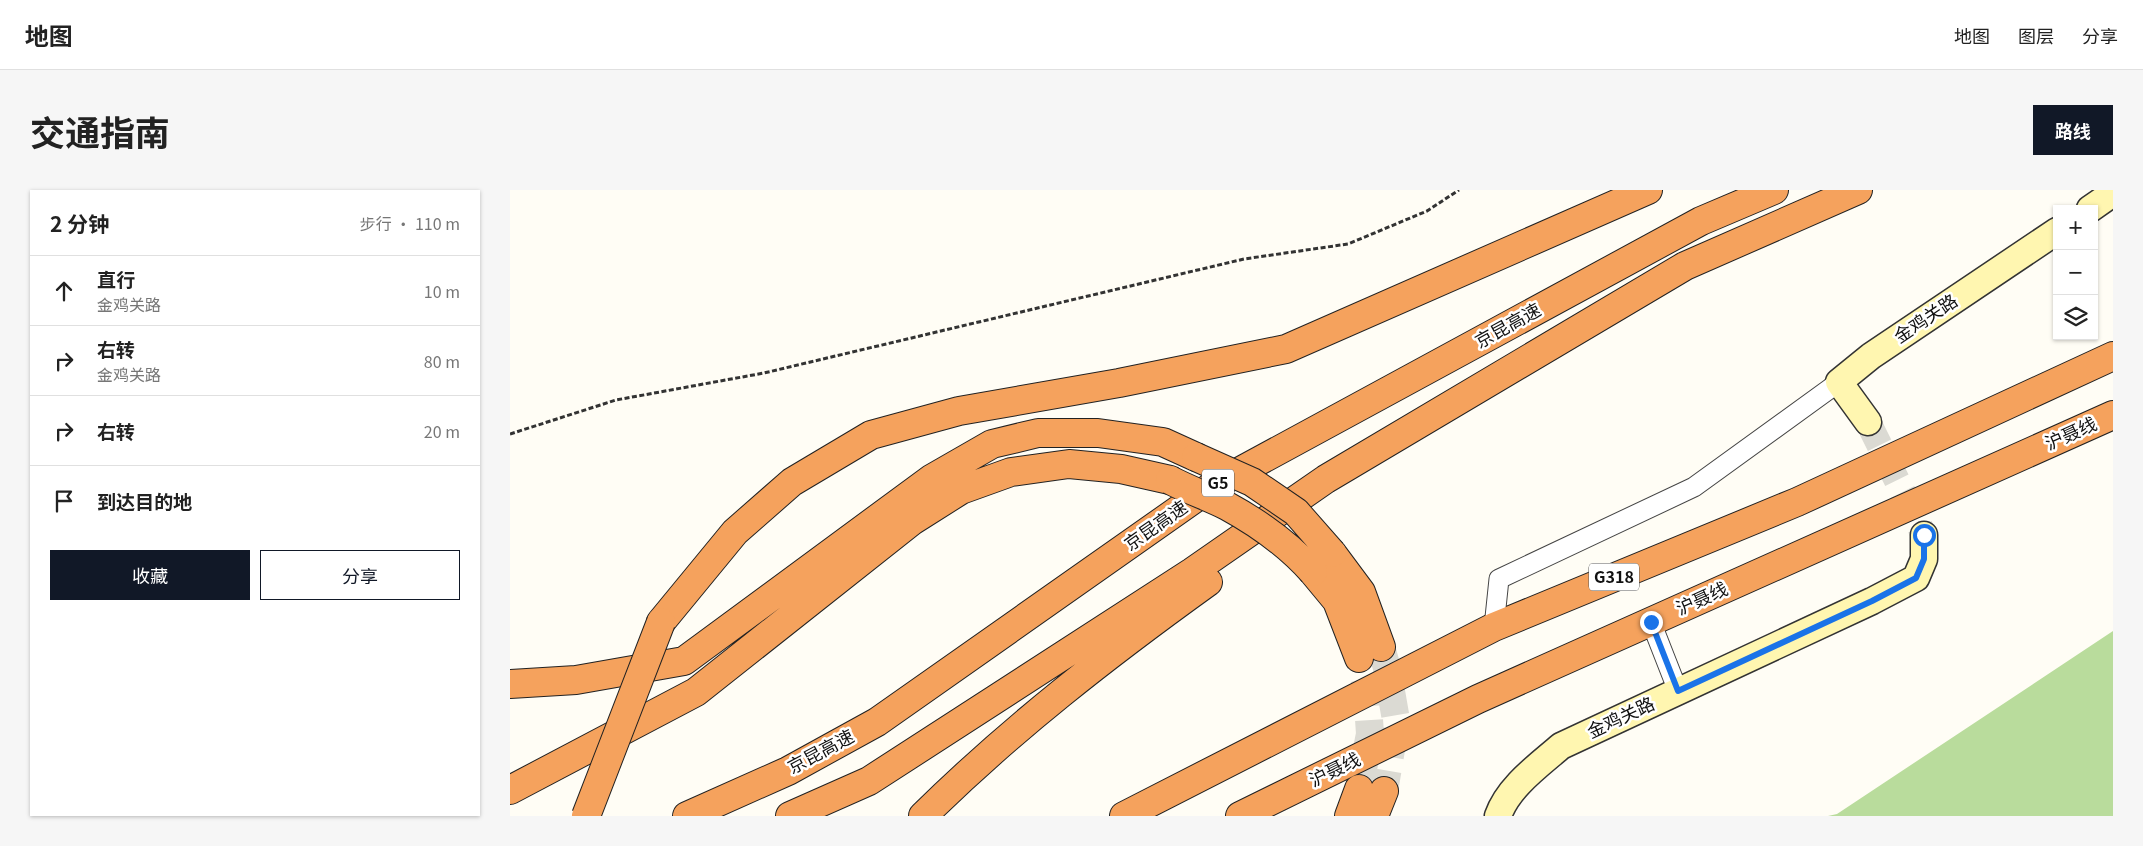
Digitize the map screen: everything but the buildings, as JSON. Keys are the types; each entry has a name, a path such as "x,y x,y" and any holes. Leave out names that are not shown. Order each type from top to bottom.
{"highway":[{"path":"586,816 661,622 735,532 792,482 871,435 959,411 1119,383 1286,350 1648,190"},
{"name":"京昆高速","path":"687,816 788,771 877,722 1211,487 1701,221 1774,190"},
{"path":"790,816 868,781 1192,572 1326,479 1685,266 1858,190"},
{"name":"G318","path":"1124,816 1494,627 1797,502 2113,356"},
{"name":"沪聂线","path":"1240,816 1478,700 2113,415"},
{"path":"510,684 576,680 684,661 930,479 992,444 1038,433 1098,433 1163,442 1252,482 1296,512 1332,553 1361,592 1370,653 1337,601 1293,550 1249,519 1225,505 1170,480 1121,469 1069,464 1011,472 961,490 912,521 696,692 510,790"},
{"path":"923,816 959,780 1046,704 1135,635 1268,538 1326,479"},
{"path":"1349,816 1372,790 1374,816"}],"street":[{"path":"2096,205 2113,193"},
{"name":"金鸡关路","path":"1839,382 1871,356 2053,234"},
{"path":"1494,627 1499,579 1694,487 1839,382 1868,422"},
{"name":"金鸡关路","path":"1498,816 1501,807 1523,779 1561,746 1872,601 1916,578 1924,559 1924,535"},
{"path":"1651,622 1678,691"}],"path":[{"path":"510,434 616,400 764,373 1244,259 1348,244 1427,211 1459,190"}],"green space":[{"path":"2113,631 2113,816 1828,816 1837,814"}],"tunnel":[{"path":"1868,422 1924,535"},
{"path":"1381,647 1387,668 1396,720 1384,791"},
{"path":"1359,658 1367,689 1370,734 1359,789"}],"route":[{"path":"1651,622 1678,691 1872,601 1916,578 1924,559 1924,535"}]}
